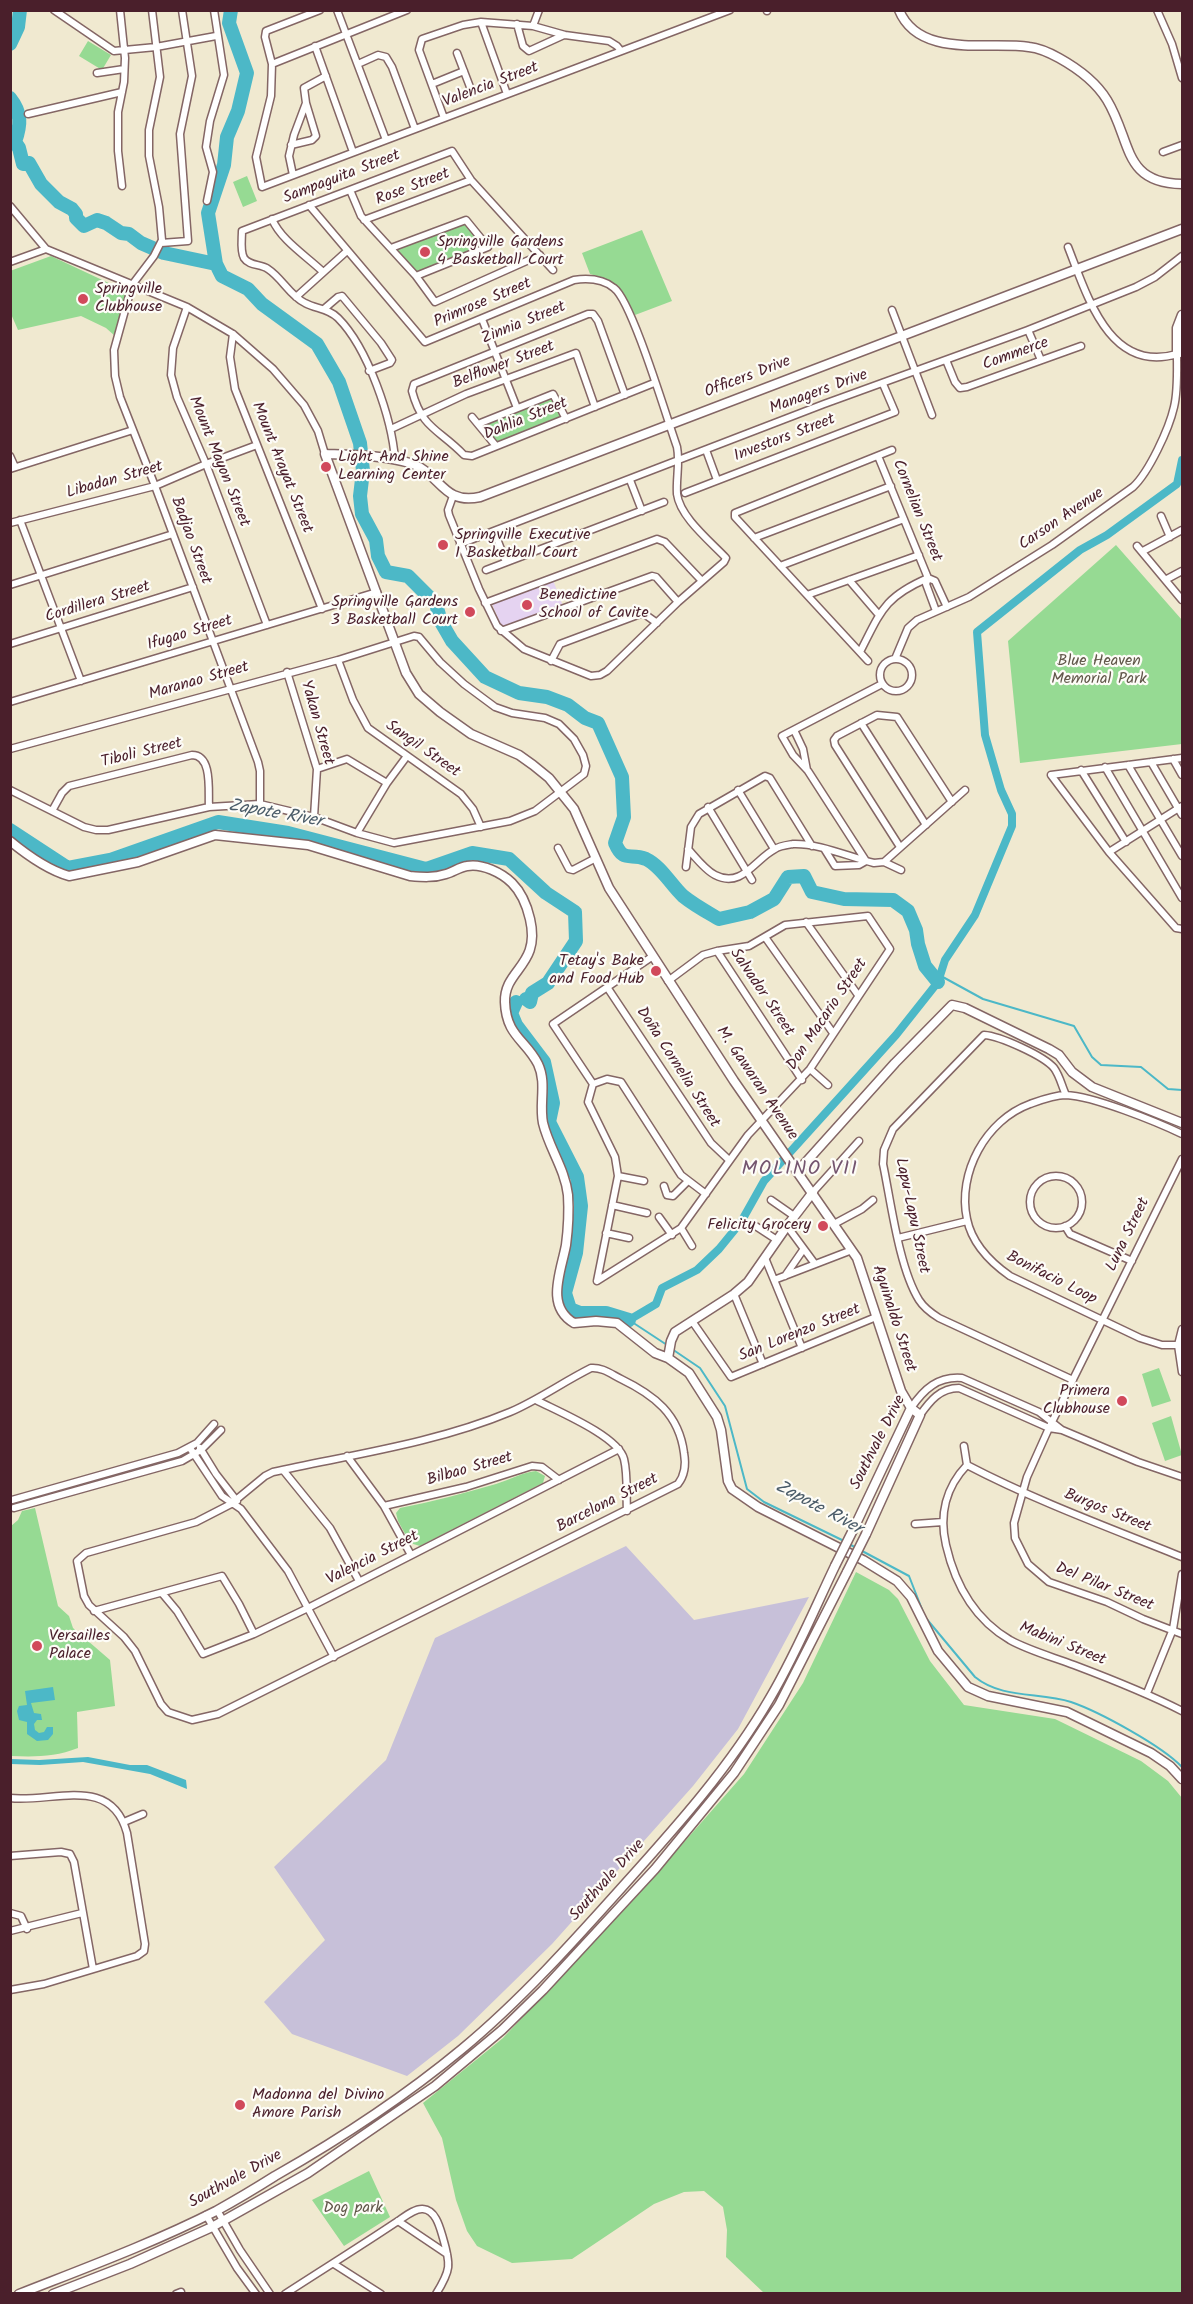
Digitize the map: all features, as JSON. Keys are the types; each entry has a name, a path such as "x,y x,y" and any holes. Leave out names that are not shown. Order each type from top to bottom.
{"street":[{"path":"54,10 114,51 156,47 216,36"},
{"path":"120,10 124,69 118,112 118,151 122,186"},
{"path":"132,285 160,245 159,207 149,156 149,130 160,77 152,10"},
{"path":"160,245 188,240 180,134 192,76 182,10"},
{"path":"207,201 213,172 206,147 210,121 224,75 213,10"},
{"path":"320,10 266,31 265,37 272,64 405,11"},
{"path":"337,10 386,140"},
{"path":"533,26 539,10"},
{"path":"706,10 709,18"},
{"name":"Valencia Street","path":"272,64 269,108 257,147 256,158 262,187 730,10"},
{"path":"899,10 906,22 926,38 942,43 1030,47 1059,58 1080,72 1101,92 1111,108 1139,169 1163,184 1182,184"},
{"path":"1157,10 1172,44 1182,78"},
{"path":"444,118 419,50 422,39 463,25 481,22 517,24 565,35 609,41 621,51"},
{"path":"481,22 507,94"},
{"path":"517,24 523,46 529,51 565,35"},
{"path":"315,46 353,152"},
{"path":"457,53 470,87"},
{"path":"358,64 378,55 386,57 392,67 415,129"},
{"path":"97,73 124,69"},
{"path":"432,84 464,71"},
{"path":"291,145 312,140 316,136 306,104 304,88 326,76"},
{"path":"28,114 122,92"},
{"path":"293,175 291,145 306,104"},
{"path":"1163,152 1182,145"},
{"name":"Sampaguita Street","path":"296,297 268,268 249,263 245,259 242,231 452,152 471,180"},
{"path":"471,180 553,270"},
{"name":"Rose Street","path":"364,220 471,180"},
{"path":"350,190 364,220 416,276 435,302 540,255"},
{"name":"Primrose Street","path":"309,205 425,342 574,280 585,278 615,288 623,298 669,425 679,460 677,495 682,511 726,558 702,581"},
{"path":"10,206 46,249 187,307 233,334 273,369 304,405 318,431 394,643"},
{"path":"272,219 280,236 295,246 322,271"},
{"path":"391,248 466,220 488,247 416,276"},
{"name":"Officers Drive","path":"453,496 470,499 480,496 1182,229"},
{"path":"1068,247 1101,325 1131,351 1145,358 1159,358 1180,353 1178,328 1182,315"},
{"path":"10,262 46,249"},
{"path":"347,251 322,271 296,297 303,303 324,309 337,317 354,338 391,429 395,460"},
{"name":"Managers Drive","path":"460,544 1028,330 1147,282 1182,256"},
{"name":"Badjao Street","path":"132,285 114,350 115,376 120,397 258,762 260,804"},
{"path":"324,309 342,296 381,343 392,362 369,371"},
{"name":"Mount Mayon Street","path":"187,307 173,348 171,375 177,397 206,464 267,625"},
{"path":"892,310 932,416"},
{"name":"Zinnia Street","path":"420,414 412,391 414,384 582,315 593,314 598,321 625,395"},
{"path":"482,320 517,408"},
{"path":"1028,330 1041,360"},
{"name":"Mount Arayat Street","path":"233,334 230,357 235,389 322,609"},
{"name":"Commerce","path":"946,360 960,388 1081,346"},
{"name":"Belflower Street","path":"391,429 420,414 576,353 595,407"},
{"name":"Carson Avenue","path":"882,684 880,670 889,660 895,659 909,628 917,620 969,597 1052,545 1133,487 1144,476 1174,407 1180,353"},
{"name":"Dahlia Street","path":"420,414 430,427 451,441 464,455 472,456 654,383"},
{"name":"Investors Street","path":"685,492 895,412 883,384"},
{"path":"478,424 553,394 566,419"},
{"path":"472,417 496,446"},
{"path":"10,456 13,468 133,430"},
{"name":"Libadan Street","path":"10,523 155,486 257,445"},
{"path":"706,450 717,480"},
{"path":"868,661 735,517 735,513 892,450"},
{"path":"325,454 395,460 416,465 423,470 453,496 448,510 449,515 485,603 501,631 524,649 591,676 600,675 607,670 702,581 665,542 657,539 485,603"},
{"name":"Cornelian Street","path":"878,456 928,578 926,584 936,611"},
{"path":"630,480 642,510"},
{"path":"754,538 891,486"},
{"path":"486,570 664,502"},
{"path":"1161,516 1170,537"},
{"path":"780,566 904,519"},
{"path":"20,520 81,681"},
{"path":"1182,530 1140,548 1182,600"},
{"path":"494,531 506,562"},
{"path":"10,585 173,534"},
{"path":"807,595 919,555"},
{"path":"1167,579 1182,571"},
{"path":"501,631 652,576 656,577 678,602"},
{"path":"860,652 879,615 896,594 928,578"},
{"name":"Cornelian Street","path":"928,578 935,581 947,607"},
{"path":"849,580 879,615"},
{"name":"Cordillera Street","path":"10,644 193,587"},
{"name":"Ifugao Street","path":"10,702 377,592"},
{"path":"551,661 560,644 643,613 657,623"},
{"name":"Maranao Street","path":"10,749 338,660 414,636 419,637 448,669 495,707 512,713 544,718 567,730 583,755 586,770 561,792"},
{"name":"M. Gawaran Avenue","path":"394,643 411,684 419,694 471,734 519,755 549,778 561,792 574,809 609,888 668,981 796,1168 952,1005 965,1008 1049,1049 1059,1055 1072,1072 1092,1087 1182,1123"},
{"path":"866,861 808,771 793,755 782,736 882,684 896,692 904,689 910,683 912,675 910,666 904,661 895,659"},
{"name":"Sangil Street","path":"338,660 353,700 368,728 462,794 473,809 481,827"},
{"name":"Yakan Street","path":"287,672 317,769 314,817"},
{"path":"900,848 834,742 837,736 879,714 897,717 952,802"},
{"path":"861,723 926,825"},
{"path":"794,730 803,749 808,771"},
{"name":"Tiboli Street","path":"52,811 62,793 69,786 192,755 203,759 207,766 209,807"},
{"path":"357,833 406,756"},
{"path":"1182,758 1081,770 1051,776 1109,852 1176,928 1182,928"},
{"name":"Yakan Street","path":"317,769 347,759 387,783"},
{"path":"1173,759 1182,775"},
{"path":"1109,852 1181,810 1151,762"},
{"path":"1128,765 1182,856"},
{"path":"1105,767 1182,898"},
{"path":"1081,770 1125,842"},
{"path":"686,867 694,820 708,807 763,776 769,777 812,846"},
{"path":"10,790 84,827 96,830 108,830 209,807 260,804 314,817 357,833 394,843 510,821 535,811 561,792"},
{"path":"738,790 774,849"},
{"path":"884,862 965,790"},
{"path":"708,807 752,880"},
{"path":"10,841 22,852 60,874 69,876 138,862 204,838 225,835 308,845 410,876 425,878 444,875 466,866 476,866 498,872 512,883 523,898 528,910 533,943 530,954 508,987 505,1005 512,1030 537,1063 542,1074 543,1124 564,1173 568,1196 566,1242 558,1282 558,1303 563,1316 574,1323 596,1321 617,1323 655,1353 668,1355 689,1372 717,1417 732,1489 758,1508 863,1560 897,1581 910,1597 938,1651 968,1687 988,1696 1067,1712 1163,1760 1182,1779"},
{"path":"688,849 718,877 734,878 749,872 774,849 794,844 812,846 866,861 884,862 901,870"},
{"path":"558,848 569,870 596,858"},
{"path":"825,850 835,866 859,865 866,861"},
{"name":"Don Macario Street","path":"606,1233 597,1281 681,1228 748,1135 802,1080 890,949 868,916 806,922"},
{"path":"668,981 703,955 749,946 785,925 806,922 858,995"},
{"path":"765,937 833,1033"},
{"name":"Salvador Street","path":"717,951 802,1080"},
{"path":"629,1238 606,1233 618,1176 615,1157 588,1102 593,1084 553,1024 652,956"},
{"name":"Doña Cornelia Street","path":"608,987 711,1143 729,1160"},
{"name":"Lapu-Lapu Street","path":"1066,1095 1057,1073 1048,1062 994,1036 984,1035 893,1129 887,1140 883,1164 898,1238 912,1287 919,1302 929,1312 1073,1380"},
{"path":"810,1069 828,1085"},
{"path":"593,1084 606,1079 621,1082 681,1175 706,1194"},
{"path":"1066,1095 1112,1107 1182,1134"},
{"name":"Bonifacio Loop","path":"1066,1095 1023,1107 999,1124 984,1142 967,1178 967,1221 977,1243 993,1264 1010,1276 1150,1342 1178,1345"},
{"path":"668,1355 670,1341 675,1332 734,1294 748,1282 794,1216 859,1141"},
{"name":"Luna Street","path":"1053,1421 1182,1159"},
{"name":"Aguinaldo Street","path":"796,1168 862,1268 901,1391 911,1408 920,1415"},
{"path":"1052,1175 1065,1177 1075,1184 1082,1195 1082,1208 1076,1219 1065,1227 1053,1228 1041,1224 1032,1215 1029,1202 1032,1190 1040,1180 1052,1175"},
{"path":"618,1176 644,1180"},
{"path":"664,1186 667,1195 673,1196 688,1181"},
{"path":"771,1200 794,1216"},
{"path":"834,1224 862,1209 873,1200"},
{"path":"612,1206 647,1213"},
{"path":"660,1217 672,1235"},
{"path":"898,1238 967,1221"},
{"path":"754,1225 777,1240"},
{"path":"787,1226 815,1264"},
{"path":"1065,1227 1070,1234 1132,1261"},
{"path":"681,1228 692,1246"},
{"path":"785,1276 803,1250"},
{"path":"774,1280 852,1250"},
{"path":"765,1258 801,1348"},
{"path":"734,1294 763,1364"},
{"name":"San Lorenzo Street","path":"692,1321 731,1377 876,1317"},
{"path":"1182,1329 1178,1345 1182,1371"},
{"name":"Barcelona Street","path":"596,1368 652,1396 668,1410 677,1425 685,1458 683,1478 678,1484 218,1714 192,1720 168,1712 161,1704 135,1652 124,1637 94,1611 84,1596 76,1567 80,1557 86,1553 196,1522 234,1502 265,1476 347,1456 405,1444 475,1424 536,1400 586,1371 596,1368"},
{"name":"Southvale Drive","path":"18,2294 125,2252 217,2210 300,2162 398,2097 461,2050 534,1983 684,1818 739,1748 771,1696 911,1408 930,1386 937,1381 953,1377 970,1380 1053,1421"},
{"name":"Southvale Drive","path":"53,2294 130,2264 212,2227 308,2173 405,2108 470,2059 543,1990 655,1869 741,1764 779,1705 866,1534 920,1415 933,1398 950,1388 966,1390 1049,1428"},
{"path":"1005,1407 1010,1399"},
{"path":"536,1400 579,1422 619,1449 624,1459 627,1511"},
{"path":"1053,1421 1062,1430"},
{"name":"Del Pilar Street","path":"1053,1421 1023,1491 1014,1522 1015,1538 1028,1564 1049,1582 1107,1602 1182,1634"},
{"path":"214,1424 190,1448 11,1499 12,1511 164,1467 194,1455 221,1430"},
{"path":"1049,1428 1062,1430 1138,1462 1182,1477"},
{"path":"197,1443 234,1502 288,1571 334,1657"},
{"path":"964,1446 966,1465 1023,1491"},
{"path":"190,1448 222,1496 234,1502"},
{"name":"Valencia Street","path":"162,1593 177,1611 203,1654 254,1634 308,1608 619,1449"},
{"path":"347,1456 384,1506 411,1555"},
{"name":"Mabini Street","path":"966,1465 953,1481 946,1497 943,1522 950,1562 972,1606 992,1627 1010,1640 1147,1693 1182,1711"},
{"name":"Bilbao Street","path":"384,1506 466,1487 532,1466 542,1467 559,1480"},
{"path":"283,1470 330,1528 359,1581"},
{"name":"Burgos Street","path":"1023,1491 1182,1557"},
{"path":"915,1524 943,1522"},
{"path":"1147,1693 1173,1629 1182,1574"},
{"path":"94,1611 222,1576 254,1634"},
{"path":"10,1798 80,1794 93,1796 117,1811 124,1822 145,1948 137,1956 44,1984 10,1990"},
{"path":"124,1822 143,1814"},
{"path":"10,1856 61,1852 70,1854 74,1862 93,1969"},
{"path":"10,1913 21,1916 27,1929"},
{"path":"10,1931 27,1929 82,1913"},
{"path":"285,2294 398,2221 424,2209 430,2212 439,2225 448,2254 449,2271 436,2294"},
{"path":"217,2210 247,2261 270,2294"},
{"path":"206,2215 237,2268 256,2294"},
{"path":"398,2221 448,2254"},
{"path":"334,2264 381,2294"}],"shaded area":[{"name":"Benedictine School of Cavite","path":"553,580 563,606 503,628 492,604"},
{"path":"626,1546 694,1620 809,1597 738,1729 693,1786 552,1944 458,2036 407,2076 292,2034 264,2002 325,1940 274,1867 386,1760 435,1638"}],"green space":[{"path":"88,41 111,55 102,70 79,56"},
{"path":"247,176 257,201 243,207 233,182"},
{"path":"465,223 484,246 416,272 396,249"},
{"path":"642,230 672,301 635,315 617,288 606,280 590,274 582,253"},
{"path":"51,256 128,292 115,336 106,328 81,316 18,330 11,314 10,271"},
{"path":"551,398 562,417 498,443 483,424"},
{"name":"Blue Heaven Memorial Park","path":"1116,545 1182,620 1182,744 1020,763 1008,641"},
{"path":"1159,1368 1171,1401 1152,1407 1142,1374"},
{"path":"1171,1416 1182,1455 1165,1461 1152,1423"},
{"path":"536,1471 545,1476 543,1483 420,1546 410,1543 398,1521 396,1513 400,1508 472,1491"},
{"path":"35,1508 58,1606 69,1616 73,1628 110,1660 115,1706 77,1712 78,1748 45,1756 11,1756 11,1526 18,1520 22,1511"},
{"path":"856,1572 889,1590 898,1599 930,1661 964,1705 1055,1719 1141,1761 1168,1781 1182,1798 1182,2293 764,2293 726,2257 727,2230 723,2207 704,2191 684,2192 654,2204 572,2259 512,2263 477,2246 467,2231 456,2200 442,2138 423,2103 503,2038 626,1908 744,1774 803,1683"},
{"name":"Dog park","path":"369,2171 390,2217 344,2246 312,2200"}],"water":[{"path":"53,1687 55,1700 31,1703 34,1713 41,1714 42,1720 37,1720 34,1724 35,1730 39,1733 44,1732 47,1727 53,1727 53,1734 48,1740 37,1741 27,1734 27,1722 19,1720 17,1711 19,1706 27,1705 25,1691"},
{"path":"88,1757 130,1765 147,1765 186,1780 187,1789 150,1774 83,1762 40,1765 11,1764 11,1759"}],"waterway":[{"path":"10,44 18,27 20,10"},
{"path":"231,10 229,23 247,73 238,111 227,137 224,165 208,213 216,264 222,276 248,289 262,304 317,344 339,382 360,443 363,471 360,496 362,514 376,540 378,556 386,572 408,576 436,604 441,622 452,641 485,677 519,693 547,697 568,705 585,718 598,723 622,777 624,817 615,843 621,853 651,862 683,896 719,919 750,912 774,899 788,877 804,876 812,892 844,899 893,900 908,911 916,930 925,966 938,982"},
{"path":"10,98 18,114 19,125 15,142 23,164 29,163 41,184 59,202 72,209 76,218 84,226 97,220 164,253 216,264"},
{"path":"629,1320 656,1304 662,1288 697,1270 719,1249 741,1222 764,1181 896,1035 938,982 945,960 975,915 1012,826 1012,814 1001,790 985,735 977,632 1080,550 1107,535 1177,484 1182,460"},
{"name":"Zapote River","path":"10,830 68,868 110,860 218,822 288,833 426,869 472,853 509,859 546,893 575,912 576,941 548,983 532,993 530,1002 526,999"},
{"path":"941,976 983,999 1074,1026 1092,1057 1101,1065 1141,1067 1168,1089 1182,1090"},
{"name":"Zapote River","path":"516,1002 511,1013 516,1025 544,1062 553,1103 549,1122 577,1177 581,1206 576,1253 565,1293 570,1309 580,1313 606,1313 629,1320"},
{"name":"Zapote River","path":"629,1320 667,1345"},
{"name":"Zapote River","path":"672,1349 700,1368 725,1406 747,1489 764,1502 844,1541"},
{"name":"Zapote River","path":"849,1544 909,1576 925,1617 975,1677 997,1689 1059,1699 1083,1707 1114,1721 1146,1740 1182,1767"}],"place":[{"name":"Springville Gardens 4 Basketball Court","path":"425,252"},
{"name":"Springville Clubhouse","path":"83,299"},
{"name":"Light And Shine Learning Center","path":"326,467"},
{"name":"Springville Executive 1 Basketball Court","path":"443,545"},
{"name":"Benedictine School of Cavite","path":"527,605"},
{"name":"Springville Gardens 3 Basketball Court","path":"470,612"},
{"name":"Tetay's Bake and Food Hub","path":"656,971"},
{"name":"Felicity Grocery","path":"823,1226"},
{"name":"Primera Clubhouse","path":"1122,1401"},
{"name":"Versailles Palace","path":"37,1646"},
{"name":"Madonna del Divino Amore Parish","path":"240,2105"}],"district":[{"name":"MOLINO VII","path":"800,1171"}]}
